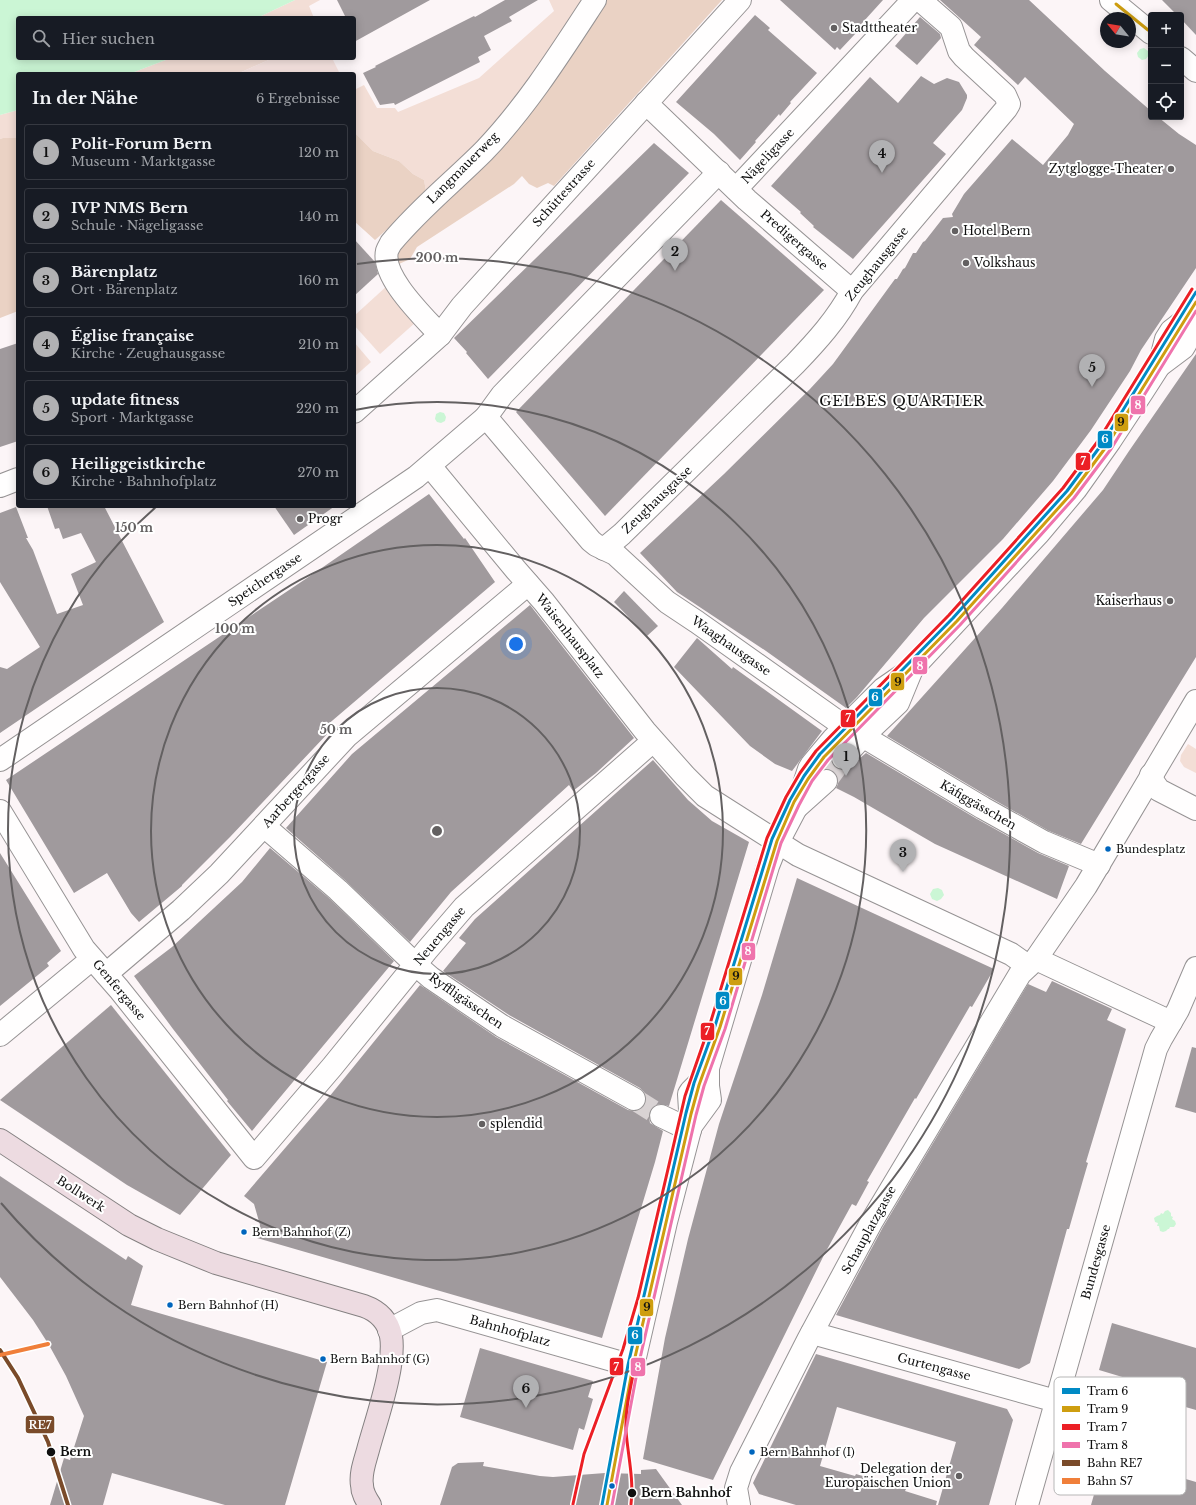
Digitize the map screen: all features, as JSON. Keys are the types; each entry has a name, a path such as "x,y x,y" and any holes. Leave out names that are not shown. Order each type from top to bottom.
{"main road":[{"name":"Bollwerk","path":"0,1140 129,1224 165,1243 216,1262 368,1307 381,1317 389,1330"},
{"path":"370,1505 363,1490 362,1474 389,1370 392,1350 389,1330"}],"street":[{"name":"Langmauerweg","path":"440,335 397,285 390,270 387,251 391,243 432,198 484,151 503,129 549,71 595,0"},
{"name":"Schüttestrasse","path":"356,410 440,335 462,306 740,0"},
{"name":"Nägeligasse","path":"719,172 736,189 913,0"},
{"name":"Zeughausgasse","path":"604,549 622,534 795,364 834,320 852,291 1004,112 1015,105 964,57 951,28 920,0"},
{"path":"1112,0 1148,30"},
{"path":"1184,61 1196,71"},
{"path":"430,466 486,417 502,395 719,172 646,103"},
{"name":"Predigergasse","path":"736,189 852,291"},
{"path":"661,1116 690,1128 689,1094 699,1083 708,1068 768,866 778,842 796,808 809,769 820,754 898,703 912,669 1039,533 1076,488 1110,441 1159,366 1166,339 1171,331 1194,311"},
{"path":"486,417 587,537 596,545 604,549"},
{"name":"Waisenhausplatz","path":"430,466 528,584 653,741 705,796 806,859 1032,963"},
{"name":"Speichergasse","path":"0,760 357,518 430,466"},
{"path":"0,486 16,480"},
{"name":"Waaghausgasse","path":"604,549 615,554 667,602 854,731"},
{"name":"Aarbergergasse","path":"0,1035 181,910 219,874 347,736 528,584"},
{"path":"1196,701 1086,886 1032,963 1171,1022 1178,1010 1196,968"},
{"path":"843,758 854,731"},
{"name":"Käfiggässchen","path":"854,731 983,808 1044,842 1099,865"},
{"name":"Neuengasse","path":"254,1158 332,1067 464,907 653,741"},
{"path":"1151,775 1159,790 1196,809"},
{"path":"796,808 826,781"},
{"name":"Genfergasse","path":"0,811 84,950 99,966 254,1158"},
{"name":"Ryffligässchen","path":"264,826 338,890 416,965 454,994 497,1023 634,1099"},
{"name":"Schauplatzgasse","path":"739,1505 736,1492 738,1480 812,1333 872,1221 1020,974 1032,963"},
{"name":"Bundesgasse","path":"1063,1377 1156,1049 1171,1022"},
{"name":"Bahnhofplatz","path":"389,1330 421,1313 437,1310 633,1366 664,1228 690,1128"},
{"name":"Gurtengasse","path":"812,1333 1054,1401"},
{"name":"Bundesgasse","path":"1027,1505 1054,1409"}],"shaded area":[{"path":"0,0 295,0 261,16 16,16 16,60 166,60 134,72 16,72 16,111 0,115"},
{"path":"295,0 320,0 309,6 313,16 261,16"},
{"path":"549,0 594,0 553,64 431,198 426,191 424,180 413,174 399,161 373,151 356,134 356,89 364,85 377,108 395,108 398,112 479,78 554,11"},
{"path":"596,0 722,0 554,186 548,183 537,188 529,184 522,176 514,184 417,247 410,259 399,264 392,244 433,199"},
{"path":"1144,48 1148,51 1148,56 1146,59 1142,60 1138,57 1137,53 1140,49"},
{"path":"166,60 268,60 242,72 134,72"},
{"path":"268,60 333,60 339,72 242,72"},
{"path":"16,111 16,138 0,139 0,115"},
{"path":"356,134 373,151 399,161 413,174 424,180 426,191 428,193 375,240 356,223"},
{"path":"16,138 16,312 0,318 0,139"},
{"path":"388,285 416,322 380,354 356,327 356,314"},
{"path":"356,344 371,362 356,375"},
{"path":"440,412 444,413 446,417 445,421 441,423 437,422 435,419 436,414"},
{"path":"1188,744 1196,749 1196,773 1184,767 1180,761 1181,755"},
{"path":"938,888 942,890 944,895 937,901 932,899 930,894 933,889"},
{"path":"1168,1210 1176,1224 1174,1227 1170,1227 1163,1232 1160,1231 1159,1226 1157,1226 1158,1223 1155,1222 1154,1218"}],"building":[{"path":"337,0 430,0 356,41 356,16 345,16"},
{"path":"505,0 538,0 509,17 512,21 484,36 491,50 478,57 480,62 395,105 394,103 380,105 363,73 474,16 475,17"},
{"name":"Stadttheater","path":"780,0 883,0 840,50 837,47 835,50"},
{"path":"940,0 1029,0 1105,71 1148,108 1148,120 1162,120 1196,145 1196,268 1141,350 1130,371 1091,430 1053,481 1003,539 924,618 846,708 766,651 677,592 640,553 724,474 810,389 833,364 895,279 897,279 905,268 913,253 916,253 943,218 953,217 952,214 964,194 1012,139 1043,165 1068,135 1074,124 1025,77 1018,85 974,45 981,37"},
{"path":"1162,0 1196,0 1196,35 1184,22 1184,12 1174,12"},
{"path":"755,15 770,28 768,30 817,73 790,102 791,103 780,116 779,114 755,141 756,142 740,160 714,134 676,102"},
{"path":"920,17 940,34 941,38 917,65 895,46"},
{"path":"921,76 934,84 947,78 959,82 967,95 967,98 962,110 933,143 946,154 853,259 813,227 814,226 800,213 801,212 771,186 870,77 898,103"},
{"path":"654,143 689,173 488,379 454,338"},
{"path":"721,200 824,290 605,516 516,412"},
{"path":"356,241 375,262 378,274 356,294"},
{"path":"16,344 16,442 0,447 0,349"},
{"path":"1196,354 1196,657 1081,844 1049,831 887,736 1002,608 1103,490"},
{"path":"429,494 464,539 465,538 495,582 326,726 330,731 230,837 182,886 139,922 131,913 107,873 74,893 6,780 313,574"},
{"path":"16,507 28,538 26,538 33,550 57,614 83,605 71,574 96,562 81,533 63,539 59,528 55,529 48,508 105,508 164,622 0,733 0,667 7,669 40,647 0,582 0,513"},
{"name":"Progr","path":"275,508 332,508 294,535"},
{"path":"624,591 658,626 647,636 614,602"},
{"path":"530,605 634,738 596,773 573,791 569,785 451,892 410,942 346,881 286,828 352,754"},
{"path":"697,638 732,669 733,667 822,731 792,771 775,764 750,746 674,667"},
{"path":"866,753 977,819 1038,853 1069,866 1057,899 935,844 836,788 838,779 836,773 830,769 824,769 831,761 835,767 841,770 846,770"},
{"path":"653,760 688,800 712,821 749,842 669,1106 660,1104 654,1106 650,1111 650,1123 663,1131 602,1338 257,1238 260,1225 254,1204 244,1196 329,1097 420,985 496,1037 628,1110 640,1110 645,1105 646,1098 644,1092 640,1088 509,1015 443,971 466,943 459,938 475,919"},
{"path":"270,848 330,899 394,961 252,1131 227,1101 228,1100 134,976 172,947 242,882"},
{"path":"0,853 61,951 47,963 49,966 0,1006"},
{"path":"797,878 994,969 972,1007 970,1006 916,1099 915,1098 867,1181 869,1182 856,1206 852,1204 824,1255 713,1480 643,1459 665,1338 688,1239 719,1124 762,995"},
{"path":"1052,981 1112,1009 1107,1020 1126,1029 1086,1162 1088,1163 1069,1229 1067,1229 1030,1363 1019,1369 836,1315 883,1227 1028,984 1046,992"},
{"path":"111,1005 231,1155 180,1215 127,1185 0,1100"},
{"path":"1192,1047 1196,1048 1196,1113 1175,1107"},
{"path":"0,1176 126,1260 128,1256 143,1266 131,1305 327,1362 285,1505 225,1505 112,1473 103,1505 50,1505 64,1458 70,1460 84,1416 66,1376 49,1345 33,1320 0,1277"},
{"path":"1112,1323 1196,1348 1196,1410 1186,1407 1186,1377 1122,1377 1099,1370"},
{"path":"480,1348 593,1381 588,1397 593,1399 584,1430 579,1428 573,1450 460,1417"},
{"path":"816,1354 1007,1409 1013,1420 989,1505 938,1505 956,1442 837,1407 820,1466 855,1476 856,1474 906,1489 905,1491 937,1501 936,1505 796,1505 759,1494 753,1483"},
{"path":"484,1462 483,1466 553,1477 605,1473 641,1474 641,1470 656,1469 682,1505 440,1505 452,1467 458,1463"},
{"path":"1186,1479 1196,1482 1196,1505 1091,1505 1094,1495 1186,1495"}],"tunnel":[{"path":"826,781 843,758"},
{"path":"634,1099 661,1116"}],"tram line":[{"name":"9","path":"1116,4 1148,30"},
{"name":"7","path":"573,1504 584,1454 623,1349 638,1298 685,1096 710,1024 767,838 786,797 800,773 816,751 949,615 1063,488 1098,441 1192,289"},
{"name":"6","path":"602,1505 628,1365 686,1113 694,1083 715,1026 772,839 790,800 804,776 820,754 953,618 1067,491 1102,444 1196,292"},
{"name":"9","path":"607,1505 633,1366 691,1114 699,1085 720,1027 777,841 794,802 824,757 957,621 1071,494 1106,447 1196,302"},
{"name":"8","path":"612,1505 638,1367 696,1115 704,1086 725,1029 781,843 799,805 812,781 828,760 960,625 1074,498 1111,449 1196,311"},
{"name":"7","path":"631,1504 631,1477 626,1431 626,1415 634,1370"}],"rail line":[{"name":"S7","path":"0,1355 48,1344"},
{"name":"RE7","path":"0,1350 18,1378 48,1442 68,1505"}],"place":[{"name":"Stadttheater","path":"834,28"},
{"name":"Zytglogge-Theater","path":"1171,169"},
{"name":"Église française","path":"882,173"},
{"name":"Hotel Bern","path":"955,231"},
{"name":"Volkshaus","path":"966,263"},
{"name":"IVP NMS Bern","path":"675,271"},
{"name":"update fitness","path":"1092,387"},
{"name":"Progr","path":"300,519"},
{"name":"Kaiserhaus","path":"1170,601"},
{"name":"Polit-Forum Bern","path":"846,776"},
{"name":"Bundesplatz","path":"1108,849"},
{"name":"Bärenplatz","path":"903,872"},
{"name":"splendid","path":"482,1124"},
{"name":"Bern Bahnhof (Z)","path":"244,1232"},
{"name":"Bern Bahnhof (H)","path":"170,1305"},
{"name":"Bern Bahnhof (G)","path":"323,1359"},
{"name":"Heiliggeistkirche","path":"526,1408"},
{"name":"Bern","path":"51,1452"},
{"name":"Bern Bahnhof (I)","path":"752,1452"},
{"name":"Delegation der Europäischen Union","path":"959,1476"},
{"name":"Bern Bahnhof","path":"632,1493"}],"district":[{"name":"GELBES QUARTIER","path":"902,401"}]}
